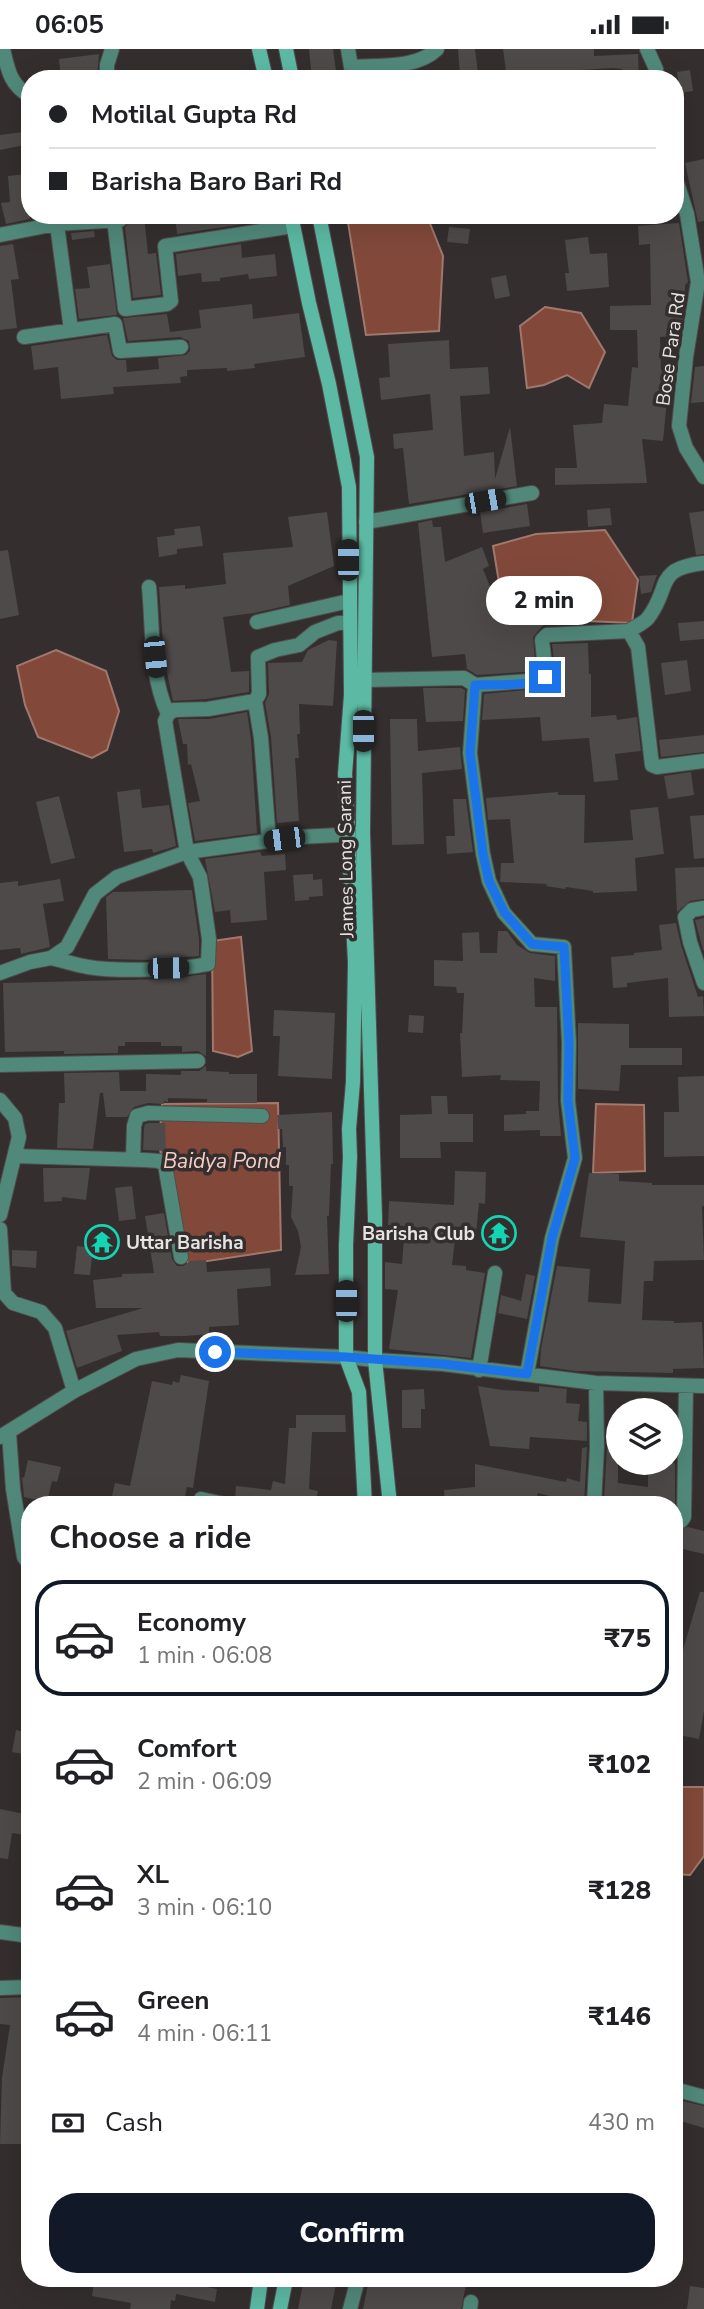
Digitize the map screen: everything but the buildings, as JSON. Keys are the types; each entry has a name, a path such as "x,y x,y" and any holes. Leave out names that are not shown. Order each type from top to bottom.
{"main road":[{"path":"259,49 264,70"},
{"path":"286,49 290,70"},
{"path":"293,224 330,384 349,487 351,695 345,774 356,834"},
{"name":"James Long Sarani","path":"321,224 367,457 364,680 356,834 375,1218 375,1360 389,1496"},
{"path":"358,899 353,1082 349,1129 346,1357 359,1392 365,1496"},
{"path":"257,2309 260,2287"},
{"path":"280,2309 284,2287"}],"street":[{"path":"3,49 11,81 21,91"},
{"path":"107,70 111,49"},
{"path":"348,49 352,70"},
{"path":"369,70 414,62 429,57 437,49"},
{"path":"647,49 655,70"},
{"name":"Bose Para Rd","path":"684,203 698,282 679,426 686,448 704,477"},
{"path":"0,235 41,224"},
{"path":"57,224 71,330"},
{"path":"119,224 125,309 167,304 171,301 165,246 277,224"},
{"path":"24,337 114,324 120,351 181,347"},
{"path":"366,522 532,493"},
{"path":"364,680 464,678 475,685 542,680 545,677 542,641 547,635 629,631 647,620 671,574 682,566 704,563"},
{"path":"149,587 157,681 160,698 168,714"},
{"path":"257,622 349,601"},
{"path":"269,841 261,738 255,701 259,694 258,657 299,645 315,632 338,623 349,623"},
{"path":"629,631 638,647 652,765 657,767 704,761"},
{"path":"475,685 470,753 489,881 504,912 532,944 564,947 569,1043 568,1101 575,1158 552,1238 527,1374"},
{"path":"51,958 89,967 114,969 194,967 208,964 209,939 200,877 187,852 165,721 168,714 174,710 208,709 255,701"},
{"path":"0,973 51,958 67,947 95,894 117,877 187,852 269,841 356,834"},
{"path":"704,908 692,910 685,917 690,942 704,983"},
{"path":"0,1065 198,1061"},
{"path":"0,1100 15,1118 19,1137 0,1215"},
{"path":"133,1159 134,1126 138,1116 148,1113 262,1116"},
{"path":"15,1156 159,1161 165,1165 181,1257"},
{"path":"0,1229 6,1307 41,1312 55,1328 74,1391"},
{"path":"479,1370 495,1273"},
{"path":"21,1538 4,1435 74,1391 136,1359 178,1350 346,1357 443,1364 596,1383 704,1386"},
{"path":"594,1496 596,1383"},
{"path":"683,1515 686,1386"},
{"path":"0,1933 21,1935"},
{"path":"0,1987 21,1987"},
{"path":"683,2091 704,2097"},
{"path":"350,2309 356,2287"}],"water":[{"path":"348,224 430,224 443,256 439,331 366,335"},
{"path":"545,307 581,313 605,352 589,388 567,375 544,385 527,388 520,326"},
{"path":"605,530 638,580 632,623 563,620 543,605 501,595 493,546 536,534"},
{"path":"56,650 106,671 119,711 107,750 92,758 38,737 25,705 17,666"},
{"path":"241,937 252,1051 238,1057 213,1051 212,941"},
{"name":"Baidya Pond","path":"278,1103 281,1250 188,1264 159,1146 162,1104"},
{"path":"596,1104 644,1105 645,1171 593,1173"},
{"path":"683,1787 704,1787 704,1856 690,1875 683,1875"}],"place":[{"name":"Barisha Club","path":"499,1233"},
{"name":"Uttar Barisha","path":"102,1242"}],"route":[{"path":"215,1352 346,1357 443,1364 527,1374 552,1238 575,1158 568,1101 569,1043 564,947 532,944 504,912 489,881 483,854 470,753 475,685 531,682 545,677"}]}
